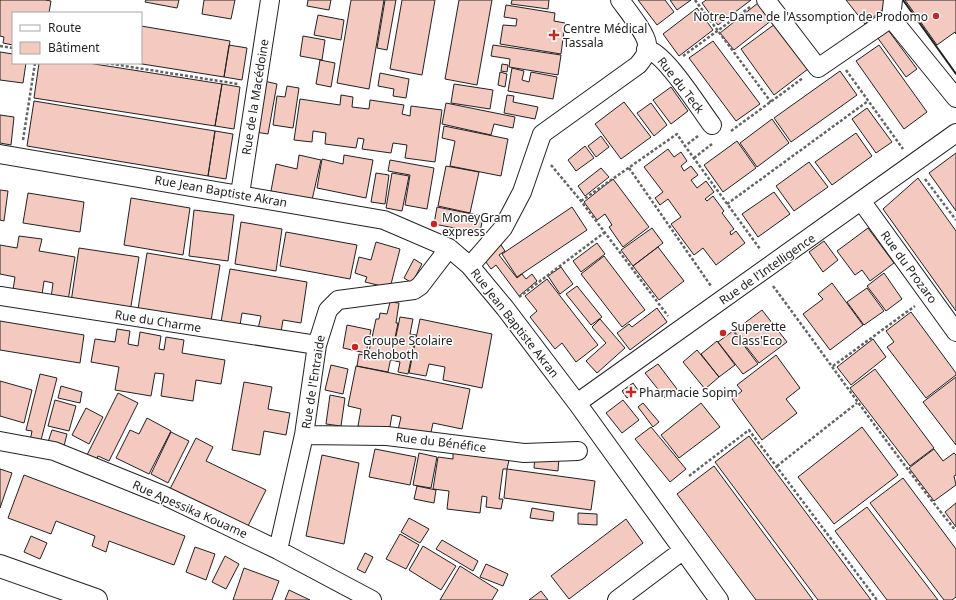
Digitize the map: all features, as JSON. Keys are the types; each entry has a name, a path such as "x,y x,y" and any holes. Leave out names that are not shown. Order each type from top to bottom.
{"street":[{"name":"Rue de la Macédoine","path":"240,194 270,0"},
{"path":"470,266 503,228 522,192 542,134 638,65 646,54 647,44 643,34 620,0"},
{"path":"893,0 891,18 956,98"},
{"path":"760,2 818,68 891,18"},
{"name":"Rue du Teck","path":"646,49 653,50 669,66 719,130"},
{"name":"Rue de l'Intelligence","path":"577,403 862,202 956,133"},
{"name":"Rue Jean Baptiste Akran","path":"0,154 240,194 384,220 449,248 470,266 505,308 577,403 682,551 719,600"},
{"name":"Rue du Prozaro","path":"862,202 956,332"},
{"name":"Rue de l'Entraide","path":"278,550 304,435 317,345 328,310 332,304 338,300 414,290 420,286 449,248"},
{"name":"Rue du Charme","path":"0,296 317,345"},
{"name":"Rue du Bénéfice","path":"304,435 387,436 524,453 578,451"},
{"name":"Rue Apessika Kouame","path":"0,441 54,451 163,495 278,550 372,600"},
{"path":"617,600 682,551"},
{"path":"0,566 73,590 96,600"}],"path":[{"path":"695,0 771,102"},
{"path":"669,66 760,2"},
{"path":"0,46 12,48"},
{"path":"835,56 956,220"},
{"path":"21,157 35,64"},
{"path":"112,64 257,87"},
{"path":"685,146 719,130 771,102 818,68"},
{"path":"727,204 868,101"},
{"path":"581,201 677,134 727,204 767,269 857,403 956,531"},
{"path":"694,158 713,144"},
{"path":"537,148 581,201 679,331"},
{"path":"629,168 722,301"},
{"path":"505,308 605,232"},
{"path":"833,366 930,296"},
{"path":"777,466 857,403"},
{"path":"689,476 750,430 877,600"}],"building":[{"path":"0,0 51,1 49,12 12,12 12,45 3,43 4,37 0,36"},
{"path":"146,0 179,0 177,8 145,2"},
{"path":"204,0 235,0 231,19 202,14"},
{"path":"308,0 331,0 329,10 307,6"},
{"path":"351,0 384,0 369,89 337,83"},
{"path":"385,0 396,0 387,50 377,48"},
{"path":"402,0 435,0 422,75 390,69"},
{"path":"459,0 492,0 477,85 445,79"},
{"path":"512,0 549,0 548,9 511,4"},
{"path":"638,0 665,0 674,12 657,25"},
{"path":"670,0 691,0 677,10"},
{"path":"706,0 751,0 718,25 702,3"},
{"path":"846,0 884,0 888,5 865,24"},
{"name":"Notre-Dame de l'Assomption de Prodomo","path":"905,0 956,0 956,34 955,32 937,45"},
{"path":"758,3 772,20 734,50 720,33"},
{"path":"506,5 555,13 554,21 565,23 561,54 500,44 503,25 516,26 517,19 504,17"},
{"path":"697,8 713,30 679,56 663,34"},
{"path":"318,15 344,20 341,40 314,35"},
{"path":"775,24 808,69 774,95 741,49"},
{"path":"142,26 230,41 224,77 142,64"},
{"path":"888,30 917,69 906,77 877,37"},
{"path":"303,36 325,40 322,60 300,56"},
{"path":"713,41 760,104 736,121 689,58"},
{"path":"229,45 247,48 242,80 224,77"},
{"path":"493,45 561,55 558,75 509,67 510,59 491,56"},
{"path":"879,45 927,112 904,129 856,61"},
{"path":"0,52 12,54 12,64 26,64 23,83 0,80"},
{"path":"320,60 335,63 331,87 316,84"},
{"path":"39,64 94,64 222,84 215,126 34,98"},
{"path":"502,64 508,65 507,72 501,71"},
{"path":"512,68 524,71 522,80 529,82 531,72 557,77 553,99 508,91"},
{"path":"840,71 857,95 791,142 774,118"},
{"path":"500,72 507,74 505,87 498,85"},
{"path":"380,73 409,79 406,98 393,96 394,89 378,86"},
{"path":"264,81 277,84 268,134 255,132"},
{"path":"222,84 240,87 234,129 215,126"},
{"path":"454,84 493,90 490,109 451,103"},
{"path":"287,86 299,88 293,128 273,125 277,96 285,97"},
{"path":"671,87 688,111 671,124 653,100"},
{"path":"341,95 353,97 352,107 369,109 370,100 404,105 402,114 410,116 411,106 442,110 435,162 405,158 407,145 393,143 391,153 362,149 364,139 358,138 356,148 325,144 326,133 313,131 312,142 294,140 300,99 340,105"},
{"path":"507,95 514,96 513,102 538,107 535,119 504,113"},
{"path":"34,101 215,131 208,176 27,146"},
{"path":"624,102 651,137 621,159 595,124"},
{"path":"446,103 515,117 513,128 494,124 491,135 442,124"},
{"path":"651,103 667,125 654,136 637,113"},
{"path":"867,108 892,142 876,153 852,119"},
{"path":"0,115 14,117 11,145 0,143"},
{"path":"772,119 789,143 757,167 740,143"},
{"path":"444,126 508,139 501,176 450,166 455,141 442,138"},
{"path":"215,131 233,134 226,179 208,176"},
{"path":"856,133 872,156 832,185 815,162"},
{"path":"601,136 609,147 596,157 588,146"},
{"path":"737,141 756,168 723,192 704,165"},
{"path":"585,146 594,158 576,171 568,160"},
{"path":"668,149 674,157 681,152 687,161 681,166 684,171 691,166 698,175 691,180 697,188 706,181 714,192 705,199 707,201 713,196 724,211 722,213 734,229 730,232 731,235 736,231 745,243 716,265 703,248 694,255 671,224 681,217 668,199 660,205 655,198 663,192 644,167"},
{"path":"956,153 956,211 929,173"},
{"path":"299,155 321,160 312,200 271,191 276,164 297,169"},
{"path":"344,155 373,160 366,198 317,188 322,159 343,164"},
{"path":"390,160 434,168 427,209 405,205 410,175 388,171"},
{"path":"809,162 828,187 794,211 776,186"},
{"path":"446,166 479,172 470,213 438,206"},
{"path":"601,168 609,177 585,196 578,186"},
{"path":"376,173 389,175 385,204 371,202"},
{"path":"392,173 409,176 402,211 386,208"},
{"path":"918,178 956,231 956,311 883,209"},
{"path":"613,179 649,227 623,247 609,227 612,225 605,214 597,220 584,202"},
{"path":"0,190 8,191 4,221 0,220"},
{"path":"774,192 790,214 758,237 742,214"},
{"path":"28,193 84,202 80,232 23,223"},
{"path":"131,198 190,208 183,255 124,245"},
{"path":"437,207 483,216 480,233 434,224"},
{"path":"572,207 587,230 517,277 502,254"},
{"path":"194,210 234,215 228,261 189,256"},
{"path":"241,222 282,229 276,271 235,264"},
{"path":"652,228 663,243 633,266 621,250"},
{"path":"868,228 894,263 870,281 862,270 855,275 837,251"},
{"path":"286,232 357,245 350,279 280,266"},
{"path":"19,236 42,239 39,251 75,257 68,301 51,298 53,283 44,281 42,295 13,290 15,277 0,274 0,245 17,248"},
{"path":"824,241 838,260 823,272 809,252"},
{"path":"376,242 400,249 390,288 365,282 367,277 355,273 359,257 371,260"},
{"path":"597,243 605,254 581,272 573,261"},
{"path":"501,245 505,251 499,255 517,278 522,274 526,279 532,274 537,281 519,296 496,265 491,269 483,258"},
{"path":"658,247 684,281 659,300 633,266"},
{"path":"79,248 139,257 130,312 71,302"},
{"path":"147,253 220,265 211,321 138,309"},
{"path":"604,256 645,310 622,327 581,274"},
{"path":"414,259 422,264 412,283 404,278"},
{"path":"561,267 573,284 560,294 548,276"},
{"path":"230,269 307,282 301,323 283,320 281,332 258,329 261,316 242,313 240,325 221,322"},
{"path":"884,273 902,299 886,311 867,286"},
{"path":"547,279 598,345 576,362 562,343 555,349 530,317 537,311 525,296"},
{"path":"832,283 863,325 830,350 803,314 823,299 818,294"},
{"path":"577,286 602,317 591,325 566,294"},
{"path":"867,288 884,311 864,325 847,302"},
{"path":"390,302 399,303 396,323 398,323 388,372 357,366 359,354 368,356 376,319 379,319 380,313 387,314"},
{"path":"657,308 667,322 630,350 617,333 629,324 632,327"},
{"path":"762,310 787,342 759,363 734,331"},
{"path":"911,312 956,373 956,375 926,398 887,347 894,342 886,331"},
{"path":"400,317 413,319 410,334 416,335 408,374 398,372 400,362 391,360"},
{"path":"420,319 492,334 482,388 443,380 445,367 429,364 426,376 409,373"},
{"path":"600,319 625,348 597,373 586,361 606,343 592,327"},
{"path":"0,321 84,335 80,363 0,350"},
{"path":"347,325 371,330 366,353 343,348"},
{"path":"117,329 130,331 128,344 138,346 140,332 161,336 159,349 164,350 166,337 184,340 182,353 225,360 221,384 196,380 193,401 161,396 164,374 155,373 151,396 115,390 119,367 91,362 95,339 115,342"},
{"path":"733,331 758,364 743,374 718,342"},
{"path":"873,339 886,357 851,385 837,367"},
{"path":"717,341 735,365 719,377 701,354"},
{"path":"697,350 719,377 705,389 683,362"},
{"path":"776,355 800,388 786,399 797,413 762,440 732,399 742,391 737,385"},
{"path":"658,364 677,389 665,398 645,373"},
{"path":"331,365 348,369 343,394 325,390"},
{"path":"356,366 470,389 462,429 433,423 430,437 398,430 401,417 392,415 389,432 358,426 361,409 348,406"},
{"path":"875,369 934,448 910,466 850,388"},
{"path":"40,374 57,378 40,444 30,441 32,431 26,430"},
{"path":"956,377 956,445 923,402"},
{"path":"0,381 32,390 24,423 0,416"},
{"path":"244,382 272,387 268,409 290,413 286,435 264,431 260,455 232,450"},
{"path":"633,383 638,390 627,398 622,391"},
{"path":"61,386 82,392 80,403 58,398"},
{"path":"118,393 138,403 109,461 98,456 96,461 86,457"},
{"path":"330,395 345,398 341,426 326,424"},
{"path":"55,400 76,406 69,431 48,426"},
{"path":"623,400 639,420 622,433 606,413"},
{"path":"643,403 659,422 653,427 638,407"},
{"path":"701,403 720,427 679,458 661,435"},
{"path":"86,408 103,417 89,444 72,435"},
{"path":"147,418 171,431 149,474 116,458 130,430 139,434"},
{"path":"651,427 686,469 670,482 635,439"},
{"path":"862,427 898,475 834,524 798,477"},
{"path":"52,430 67,434 64,446 48,442"},
{"path":"171,432 189,441 168,483 151,474"},
{"path":"749,436 871,600 818,600 715,462"},
{"path":"196,438 213,447 206,461 266,490 247,528 170,489"},
{"path":"375,449 416,457 410,485 369,477"},
{"path":"934,449 943,461 954,453 956,455 956,475 954,476 956,485 934,501 909,468"},
{"path":"453,452 509,460 507,469 503,469 499,499 503,499 501,509 486,507 487,497 482,496 480,513 447,509 449,491 433,489 438,457 453,459"},
{"path":"419,453 437,457 431,488 413,485"},
{"path":"322,455 359,463 344,544 306,536"},
{"path":"535,455 559,457 558,471 534,468"},
{"path":"714,466 813,600 756,600 677,494"},
{"path":"0,469 12,473 0,508"},
{"path":"507,469 595,481 591,510 504,498"},
{"path":"24,475 185,536 174,565 109,541 106,552 92,546 95,536 56,521 51,534 8,518"},
{"path":"903,478 956,549 956,597 952,600 944,600 870,503"},
{"path":"417,486 436,490 434,503 414,499"},
{"path":"956,503 956,527 945,512"},
{"path":"867,507 938,600 887,600 835,531"},
{"path":"532,508 554,512 553,521 530,518"},
{"path":"578,513 597,514 597,525 578,524"},
{"path":"409,518 429,529 420,543 401,532"},
{"path":"626,519 643,543 569,599 551,576"},
{"path":"400,534 419,545 406,569 386,559"},
{"path":"31,536 47,543 40,559 24,552"},
{"path":"442,540 478,561 473,571 436,549"},
{"path":"423,546 456,566 441,590 409,570"},
{"path":"195,547 215,554 206,580 186,572"},
{"path":"365,553 373,557 365,573 357,569"},
{"path":"225,556 239,564 226,589 212,582"},
{"path":"486,564 508,574 503,586 480,577"},
{"path":"460,566 498,590 492,600 440,600"},
{"path":"244,568 279,581 272,600 233,600"},
{"path":"289,590 310,600 285,600"},
{"path":"541,591 548,600 529,600"}],"wall":[{"path":"903,0 956,74"}],"place":[{"name":"Notre-Dame de l'Assomption de Prodomo","path":"936,16"},
{"name":"Centre Médical Tassala","path":"554,35"},
{"name":"MoneyGram express","path":"434,224"},
{"name":"Superette Class'Eco","path":"723,333"},
{"name":"Groupe Scolaire Rehoboth","path":"355,347"},
{"name":"Pharmacie Sopim","path":"631,392"}]}
